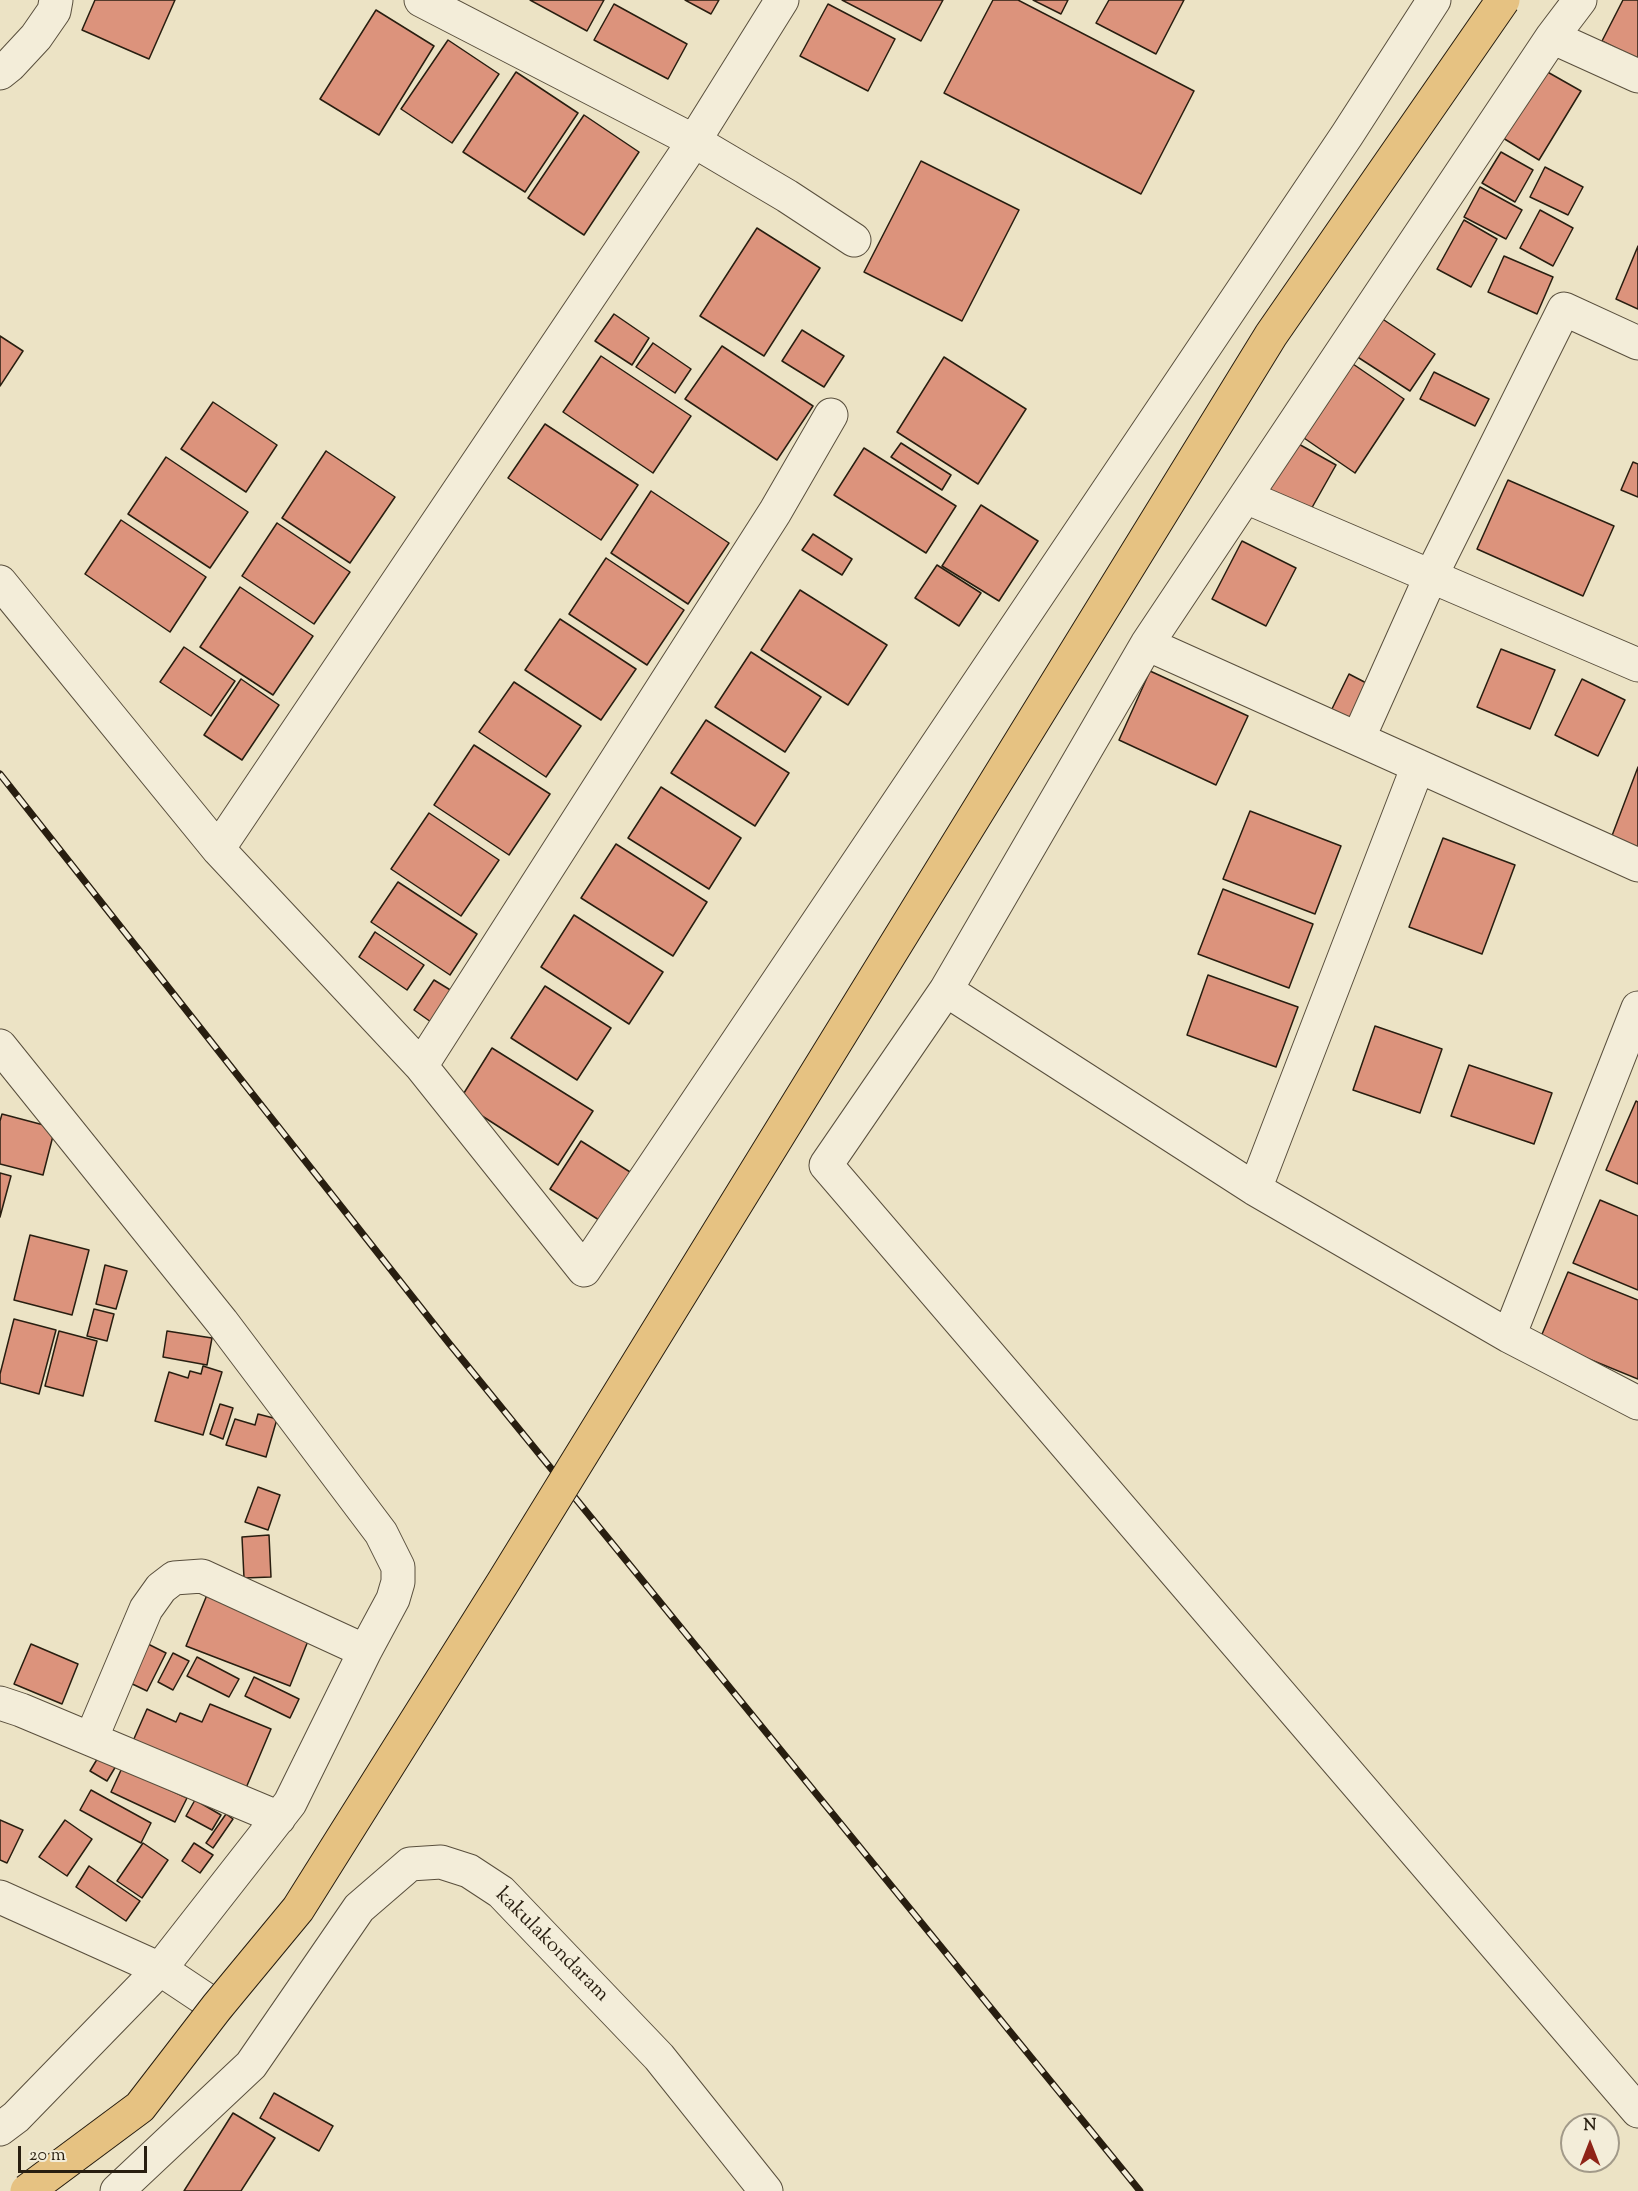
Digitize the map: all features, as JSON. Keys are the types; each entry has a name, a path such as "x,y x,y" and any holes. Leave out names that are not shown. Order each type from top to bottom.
{"highway":[{"path":"27,2191 140,2107 298,1909 508,1574 1271,335 1503,0"}],"street":[{"path":"0,73 36,37 54,11 56,0"},
{"path":"421,0 458,8 694,141 787,196 854,240"},
{"path":"218,849 694,141 782,0"},
{"path":"0,582 218,849 421,1065 584,1270 1347,135 1434,0"},
{"path":"1580,0 1552,37 1147,644 946,990 826,1165 1638,2111"},
{"path":"1552,37 1638,76"},
{"path":"1358,739 1431,576 1564,309 1638,343"},
{"path":"421,1065 776,512 831,415"},
{"path":"1246,497 1431,576 1636,658"},
{"path":"1147,644 1638,865"},
{"path":"1255,1189 1418,766"},
{"path":"946,990 1255,1189 1509,1336 1638,1403"},
{"path":"1509,1336 1638,1008"},
{"path":"0,1046 222,1322 381,1533 398,1567 398,1582 393,1599 290,1803 160,1969 16,2117 0,2129"},
{"path":"91,1739 146,1609 161,1588 174,1578 202,1576 365,1651"},
{"path":"0,1703 279,1818"},
{"name":"kakulakondaram","path":"117,2191 250,2065 359,1908 410,1864 441,1862 469,1871 501,1892 659,2057 766,2191"},
{"path":"0,1897 160,1969 218,2007"}],"building":[{"path":"95,0 175,0 149,59 82,30"},
{"path":"530,0 604,0 587,31"},
{"path":"685,0 719,0 711,14"},
{"path":"842,0 943,0 921,41"},
{"path":"993,0 1018,0 1194,91 1141,194 944,93"},
{"path":"1033,0 1068,0 1061,14"},
{"path":"1109,0 1184,0 1156,54 1096,23"},
{"path":"1623,0 1638,0 1638,59 1602,41"},
{"path":"614,4 687,44 668,79 594,40"},
{"path":"828,4 895,39 868,91 800,56"},
{"path":"376,10 434,46 379,135 320,99"},
{"path":"448,40 499,74 452,143 401,109"},
{"path":"1544,70 1581,91 1539,160 1503,138"},
{"path":"516,72 578,113 525,192 463,152"},
{"path":"584,115 639,152 584,235 528,198"},
{"path":"1501,152 1533,170 1515,202 1482,183"},
{"path":"921,161 1019,210 962,321 864,272"},
{"path":"1545,167 1583,187 1568,215 1530,197"},
{"path":"1480,187 1522,210 1506,239 1464,217"},
{"path":"1540,210 1573,228 1553,266 1520,248"},
{"path":"1464,220 1497,239 1471,287 1437,269"},
{"path":"757,228 820,268 764,356 700,316"},
{"path":"1638,246 1638,309 1616,299"},
{"path":"1504,256 1553,277 1537,314 1488,292"},
{"path":"614,314 649,338 632,365 595,341"},
{"path":"1381,318 1435,354 1410,391 1356,356"},
{"path":"802,330 844,356 824,387 782,361"},
{"path":"0,336 23,351 0,386"},
{"path":"653,343 691,369 675,393 636,367"},
{"path":"722,346 813,406 777,460 685,399"},
{"path":"601,356 691,416 653,473 563,412"},
{"path":"944,357 1026,409 978,484 897,432"},
{"path":"1353,364 1404,399 1355,473 1304,438"},
{"path":"1434,372 1489,399 1475,426 1420,399"},
{"path":"213,402 277,445 246,492 181,449"},
{"path":"545,424 638,485 601,540 508,478"},
{"path":"1288,438 1336,465 1305,520 1256,494"},
{"path":"901,443 951,475 942,490 891,457"},
{"path":"864,448 956,506 926,553 834,495"},
{"path":"326,451 395,497 350,563 282,518"},
{"path":"166,457 248,512 210,568 128,514"},
{"path":"1633,462 1638,464 1638,497 1621,490"},
{"path":"1508,480 1614,526 1583,596 1477,549"},
{"path":"651,491 729,543 688,604 611,553"},
{"path":"981,505 1038,541 999,601 942,566"},
{"path":"121,520 206,577 170,632 85,574"},
{"path":"277,523 350,572 314,624 242,576"},
{"path":"813,534 852,559 842,575 802,550"},
{"path":"1242,541 1296,568 1266,626 1212,599"},
{"path":"606,558 684,610 647,665 569,614"},
{"path":"937,565 981,593 959,626 915,598"},
{"path":"240,587 313,636 273,695 200,647"},
{"path":"800,590 887,645 848,705 761,650"},
{"path":"560,619 636,669 601,720 525,670"},
{"path":"184,647 235,681 211,716 160,682"},
{"path":"1501,649 1555,670 1530,729 1477,707"},
{"path":"751,652 821,697 785,752 715,707"},
{"path":"1150,671 1248,716 1216,785 1119,740"},
{"path":"1349,674 1374,687 1354,727 1329,715"},
{"path":"241,679 279,705 242,760 204,735"},
{"path":"1582,679 1625,700 1598,756 1555,735"},
{"path":"514,682 581,726 546,777 479,732"},
{"path":"706,720 789,773 755,826 671,773"},
{"path":"474,745 550,794 509,855 434,805"},
{"path":"1638,767 1638,851 1610,841"},
{"path":"661,787 741,838 709,889 628,838"},
{"path":"1250,811 1341,846 1315,914 1223,879"},
{"path":"429,813 499,860 461,916 391,869"},
{"path":"1443,838 1515,865 1482,954 1409,927"},
{"path":"616,844 707,902 673,956 581,898"},
{"path":"398,882 477,934 450,975 371,922"},
{"path":"1223,889 1313,924 1289,988 1198,954"},
{"path":"574,915 663,972 629,1024 541,967"},
{"path":"375,932 424,965 407,990 359,957"},
{"path":"1208,975 1298,1007 1276,1067 1187,1035"},
{"path":"434,980 452,991 431,1022 414,1010"},
{"path":"545,986 611,1028 577,1080 511,1038"},
{"path":"1375,1026 1442,1049 1420,1113 1353,1090"},
{"path":"492,1048 593,1111 558,1165 459,1101"},
{"path":"1469,1065 1552,1093 1534,1144 1451,1116"},
{"path":"1636,1101 1638,1102 1638,1184 1606,1170"},
{"path":"2,1114 55,1128 43,1175 0,1164"},
{"path":"581,1141 638,1177 607,1225 550,1189"},
{"path":"0,1173 11,1176 0,1217"},
{"path":"1600,1200 1638,1216 1638,1290 1573,1263"},
{"path":"30,1235 89,1250 72,1315 14,1300"},
{"path":"105,1265 127,1271 116,1309 96,1304"},
{"path":"1568,1272 1638,1300 1638,1379 1540,1339"},
{"path":"94,1309 114,1314 107,1341 87,1336"},
{"path":"14,1319 56,1330 39,1394 0,1383 0,1374"},
{"path":"59,1331 97,1341 83,1396 45,1386"},
{"path":"167,1331 212,1338 207,1365 163,1357"},
{"path":"203,1366 222,1372 203,1435 155,1421 169,1372 188,1378 190,1371 201,1374"},
{"path":"220,1404 233,1408 223,1439 210,1434"},
{"path":"258,1414 277,1419 266,1457 226,1445 235,1419 255,1425"},
{"path":"258,1487 280,1495 268,1530 245,1522"},
{"path":"269,1535 271,1577 244,1578 242,1537"},
{"path":"209,1590 312,1631 290,1686 186,1646"},
{"path":"144,1642 166,1653 147,1691 124,1680"},
{"path":"31,1644 78,1664 62,1704 14,1684"},
{"path":"173,1653 189,1661 173,1690 158,1682"},
{"path":"197,1657 239,1679 229,1697 187,1676"},
{"path":"254,1677 299,1699 290,1718 245,1696"},
{"path":"210,1704 271,1729 246,1788 133,1741 147,1709 176,1722 180,1713 202,1722"},
{"path":"99,1756 116,1766 107,1781 90,1771"},
{"path":"122,1768 187,1798 175,1822 111,1792"},
{"path":"91,1790 151,1823 141,1843 80,1810"},
{"path":"195,1800 221,1815 212,1830 186,1816"},
{"path":"226,1814 233,1819 213,1848 206,1843"},
{"path":"0,1820 23,1830 7,1863 0,1860"},
{"path":"65,1820 92,1839 67,1876 39,1857"},
{"path":"143,1843 168,1860 142,1898 117,1881"},
{"path":"194,1843 213,1855 200,1873 182,1861"},
{"path":"89,1866 140,1901 126,1921 76,1887"},
{"path":"274,2093 333,2126 319,2151 260,2118"},
{"path":"233,2113 275,2138 241,2191 184,2191"}],"railway":[{"path":"0,774 448,1342 1140,2191"}]}
